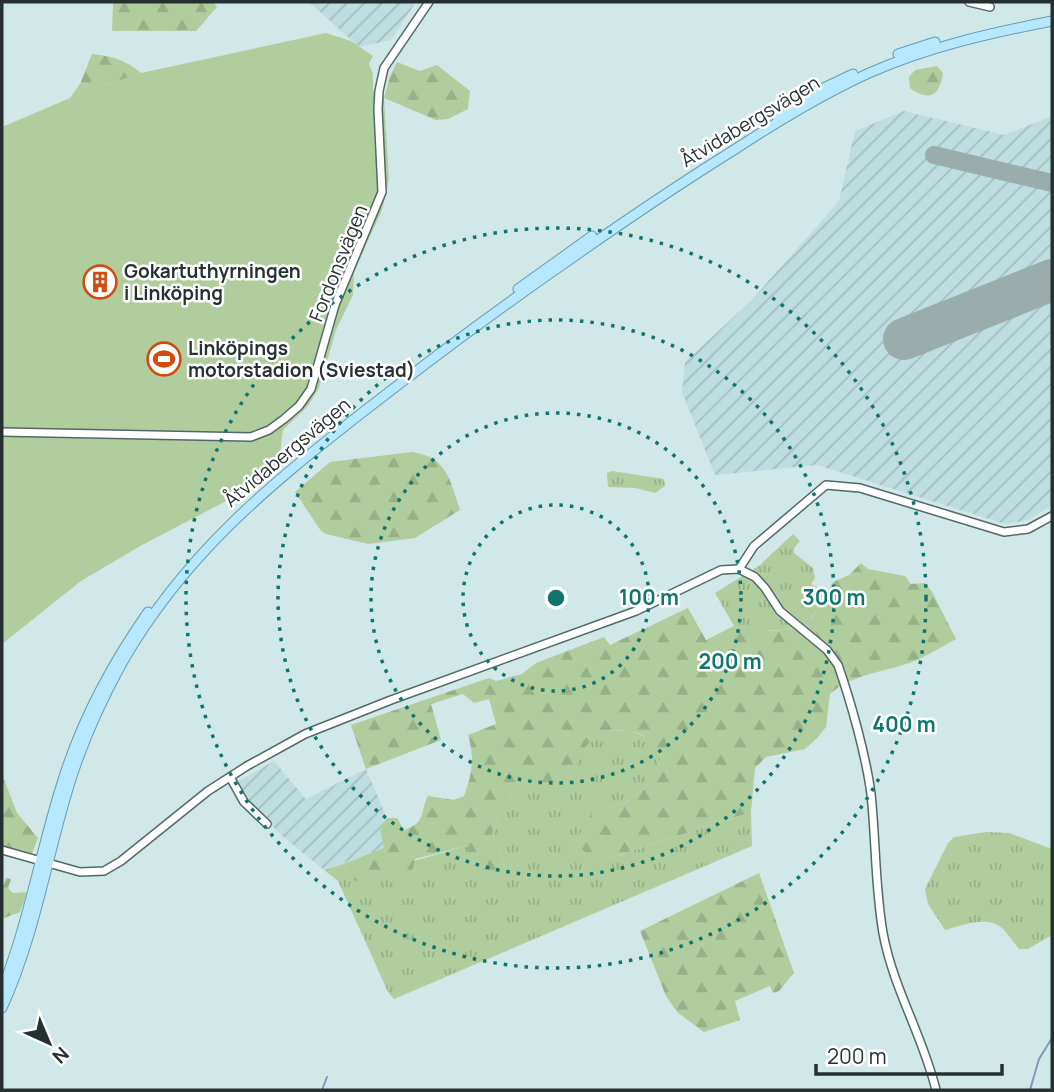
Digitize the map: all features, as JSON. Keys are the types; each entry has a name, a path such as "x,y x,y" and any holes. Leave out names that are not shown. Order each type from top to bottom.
{"main road":[{"name":"Åtvidabergsvägen","path":"2,1008 22,957 61,785 94,702 116,659 180,568 215,529 268,481 395,379 551,264 788,108 895,55 978,30 1052,15"},
{"name":"Åtvidabergsvägen","path":"2,989 81,750 122,663 185,572 220,533 258,497 399,384 508,303 633,215 800,108 871,72 909,57 979,36 1052,21"}],"street":[{"name":"Fordonsvägen","path":"2,432 251,437 269,430 299,406 311,389 335,305 382,192 378,109 384,68 429,2"},
{"path":"969,2 990,7"},
{"path":"739,569 754,546 826,485 860,488 1004,532 1028,530 1052,516"},
{"path":"2,850 88,873 113,867 183,810 230,777 285,744 327,724 636,611 712,573 739,569 761,583 780,611 827,650 838,665 870,791 877,884 888,957 928,1059 936,1090"},
{"path":"230,777 244,802 267,824"}],"shaded area":[{"path":"309,2 416,2 391,40 359,47"},
{"path":"904,111 1004,135 1052,116 1052,505 1029,520 1005,524 817,465 715,475 682,392 685,362 751,301 839,201 855,131"},
{"path":"274,761 306,799 366,769 387,818 380,830 385,848 324,870 281,835 248,800 237,782"}],"green space":[{"path":"113,2 213,2 217,7 196,31 112,31"},
{"name":"Linköpings motorstadion (Sviestad)","path":"326,33 351,41 373,56 369,64 373,74 373,90 384,98 389,179 382,210 354,272 353,295 336,330 319,388 308,406 283,430 279,461 255,486 142,545 81,581 2,644 2,127 70,98 141,73"},
{"path":"92,54 118,59 141,73 70,98 80,84"},
{"path":"397,62 420,71 437,65 470,91 468,109 448,119 436,120 384,98"},
{"path":"937,66 943,73 936,92 923,95 910,88 909,77 915,70"},
{"path":"412,452 433,459 446,472 460,510 415,538 368,544 326,534 321,531 295,492 330,462"},
{"path":"612,471 664,479 665,486 655,493 635,488 608,487 607,473"},
{"path":"793,534 800,541 794,548 794,553 813,568 815,578 811,584 826,592 818,609 802,623 784,630 734,626 715,593 760,565"},
{"path":"861,563 868,569 905,576 911,584 925,583 956,639 912,662 848,682 830,694 826,727 818,737 805,749 766,757 755,768 751,812 598,862 574,843 593,811 626,803 653,781 661,756 649,740 637,733 602,730 581,754 572,785 556,794 542,795 535,782 517,782 492,833 505,868 480,879 466,846 415,859 412,869 376,882 369,874 361,876 357,881 348,878 343,864 384,848 380,830 387,818 397,818 404,830 419,820 428,796 454,800 464,796 472,766 468,735 496,724 489,699 474,703 463,694 431,704 441,740 366,769 351,725 489,678 496,681 522,674 536,663 604,637 610,645 688,608 706,640 734,626 772,631 791,629 813,616 833,582 849,575"},
{"path":"602,730 630,731 651,739 661,756 653,781 626,803 593,811 598,862 751,812 752,846 394,999 388,992 338,881 324,870 343,864 348,878 361,876 466,846 505,868 492,833 517,782 535,782 573,765 587,743"},
{"path":"2,774 17,813 38,838 31,856 2,845"},
{"path":"986,832 1009,833 1052,849 1052,935 1028,949 1019,949 1005,931 992,923 976,922 945,930 928,904 925,889 948,843 954,837"},
{"path":"759,873 794,973 779,991 773,993 770,986 735,1001 740,1020 704,1032 677,1012 666,996 640,931"},
{"path":"6,878 11,879 8,888 13,893 27,892 20,912 2,919 2,888"}],"waterway":[{"path":"1030,1090 1039,1059 1052,1038"},
{"path":"322,1090 327,1077"}],"taxiway":[{"path":"934,155 1052,183"}],"runway":[{"path":"904,339 1052,280"}],"place":[{"name":"Gokartuthyrningen i Linköping","path":"100,282"},
{"name":"Linköpings motorstadion (Sviestad)","path":"164,359"}]}
